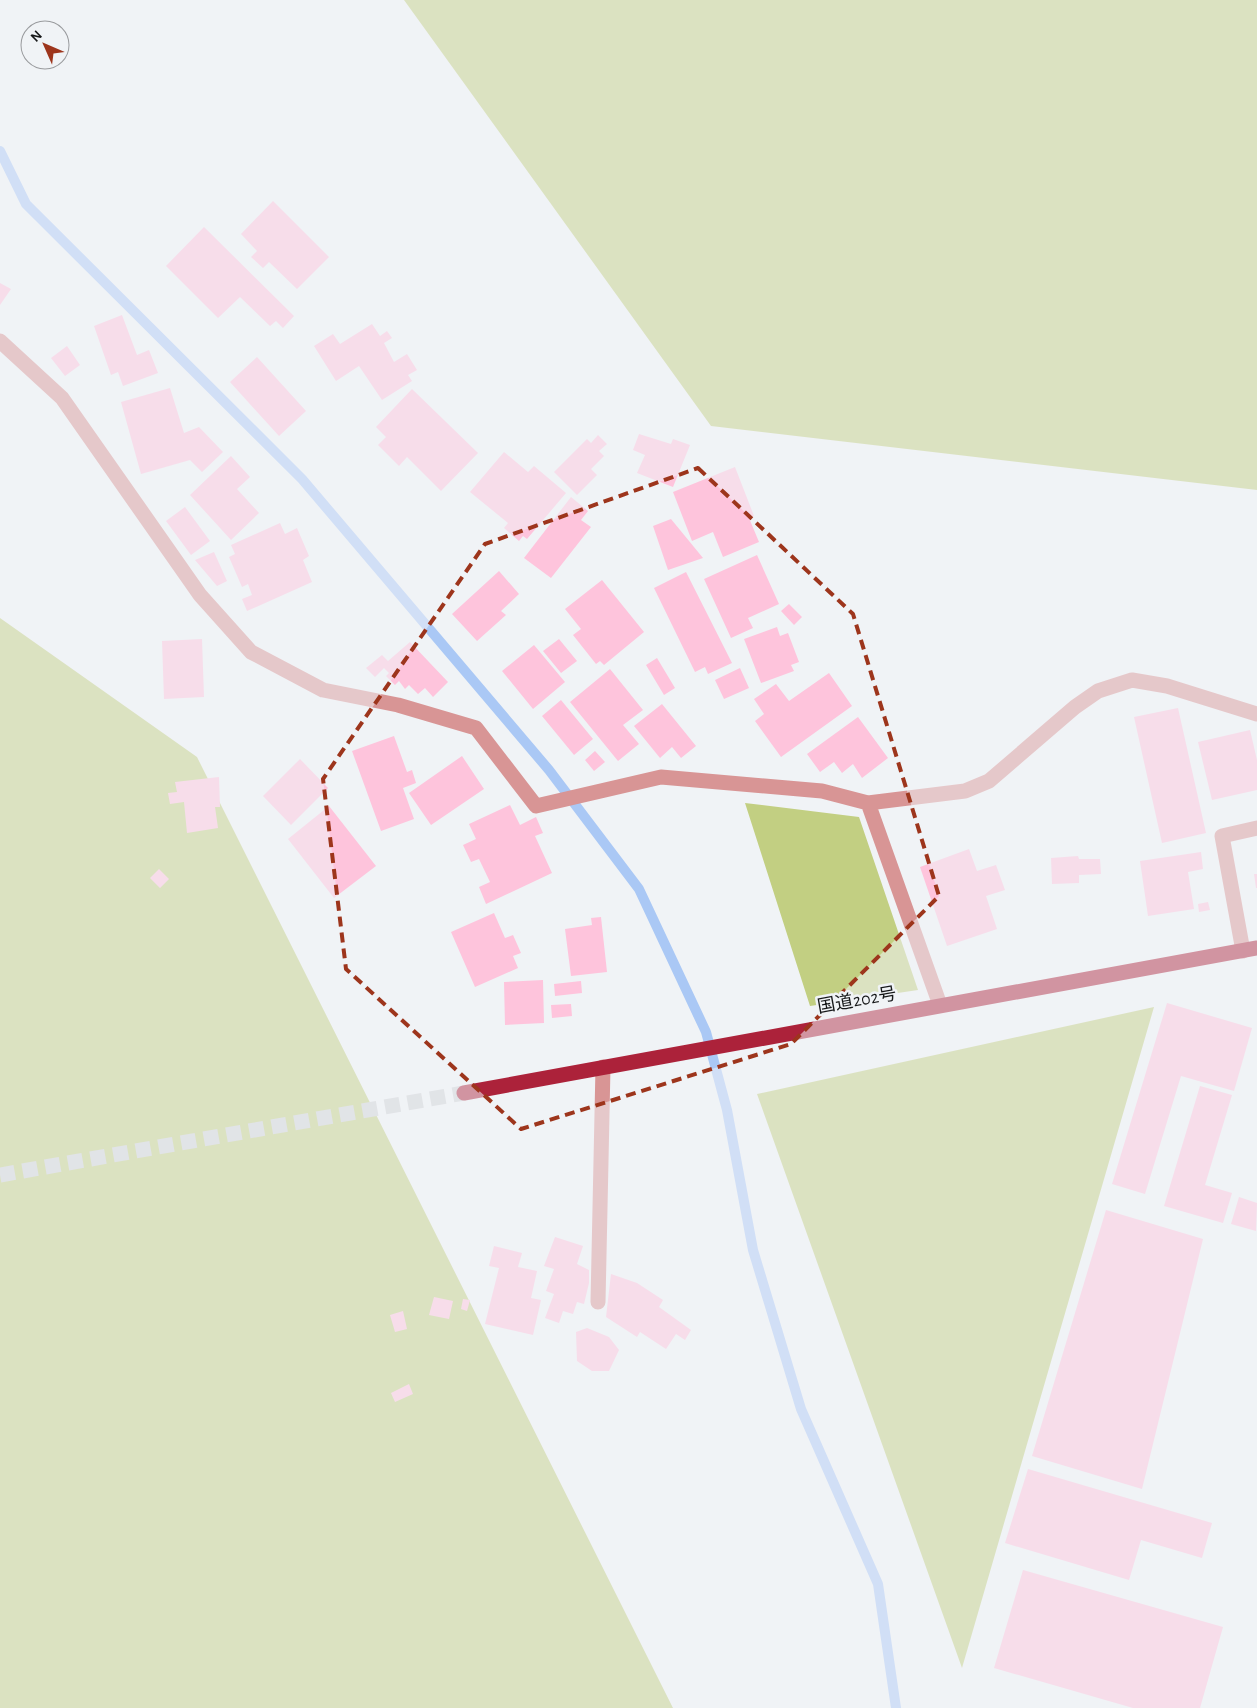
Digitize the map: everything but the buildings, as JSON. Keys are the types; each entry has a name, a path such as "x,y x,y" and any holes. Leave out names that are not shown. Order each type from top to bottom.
{"highway":[{"name":"国道202号","path":"464,1092 1250,949"}],"street":[{"path":"0,342 62,398 200,595 251,652 323,690 398,704 476,728 536,806 661,777 822,791 868,803 965,791 989,781 1075,706 1098,692 1116,684 1132,680 1167,686 1257,714"},
{"path":"868,803 940,1005"},
{"path":"1250,949 1222,836 1257,828"},
{"path":"598,1302 603,1067"}],"highlighted area":[{"path":"698,468 853,614 939,896 791,1044 521,1129 346,969 323,779 485,544"}],"green space":[{"path":"404,0 1257,0 1257,490 711,426"},
{"path":"0,618 197,757 673,1708 0,1708"},
{"path":"745,803 859,817 918,990 810,1006"},
{"path":"1154,1007 962,1668 757,1094"}],"waterway":[{"path":"0,151 26,204 302,479 549,770 639,889 706,1032 727,1110 753,1250 801,1409 878,1584 896,1708"}],"tunnel":[{"path":"0,1175 464,1093"}]}
